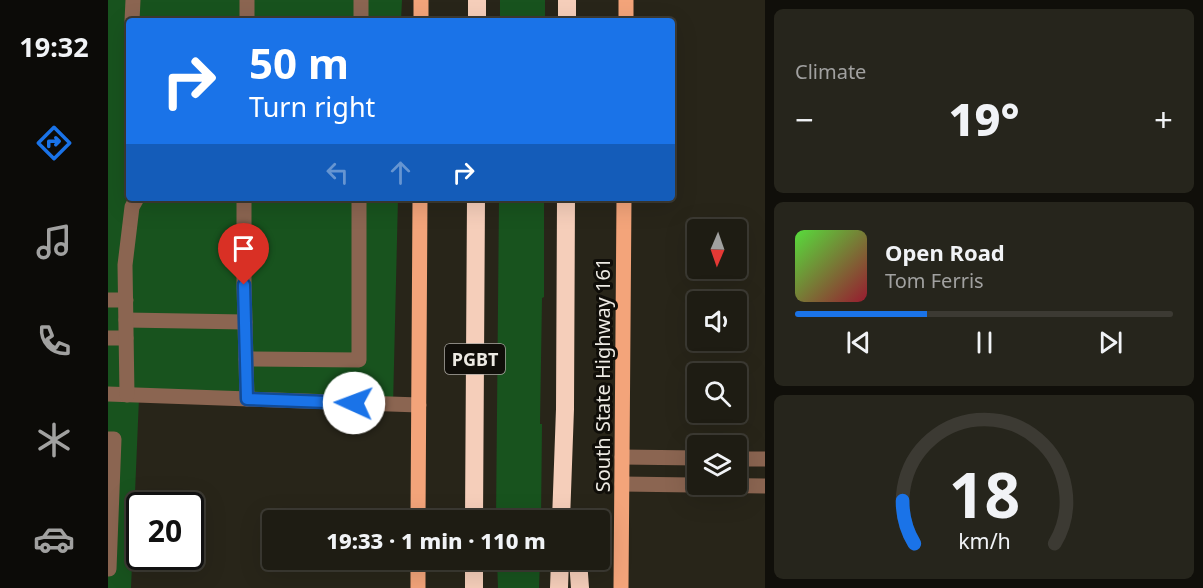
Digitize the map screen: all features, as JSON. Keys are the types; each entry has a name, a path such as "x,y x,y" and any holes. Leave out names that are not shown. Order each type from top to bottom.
{"highway":[{"path":"477,0 477,18"},
{"path":"567,0 567,18"},
{"name":"PGBT","path":"474,510 476,201"},
{"path":"561,510 565,409 566,201"},
{"path":"565,409 573,510"},
{"path":"474,570 474,588"},
{"path":"560,570 560,588"},
{"path":"578,570 579,588"}],"main road":[{"path":"421,0 421,18"},
{"path":"626,0 626,18"},
{"path":"418,510 420,201"},
{"name":"South State Highway 161","path":"621,588 624,201"},
{"path":"418,570 418,588"}],"street":[{"path":"132,18 133,0"},
{"path":"247,0 247,18"},
{"path":"361,0 361,18"},
{"path":"127,395 125,265 132,207 135,201"},
{"path":"244,201 247,399"},
{"path":"246,359 359,360 360,201"},
{"path":"108,300 126,300"},
{"path":"126,320 245,322"},
{"path":"108,338 126,338"},
{"path":"108,394 419,405"},
{"path":"108,439 114,439 108,571"},
{"path":"622,457 687,458"},
{"path":"747,459 765,459"},
{"path":"683,485 687,470"},
{"path":"622,484 765,486"}],"green space":[{"path":"108,0 402,0 401,18 126,18 126,201 398,201 393,406 139,398 135,492 126,492 126,570 132,570 131,588 108,588"},
{"path":"500,0 545,0 545,18 500,18"},
{"path":"499,201 544,201 540,424 542,424 541,510 496,510"},
{"path":"497,570 540,570 539,588 498,588"}],"route":[{"path":"244,285 247,399 354,403"}]}
